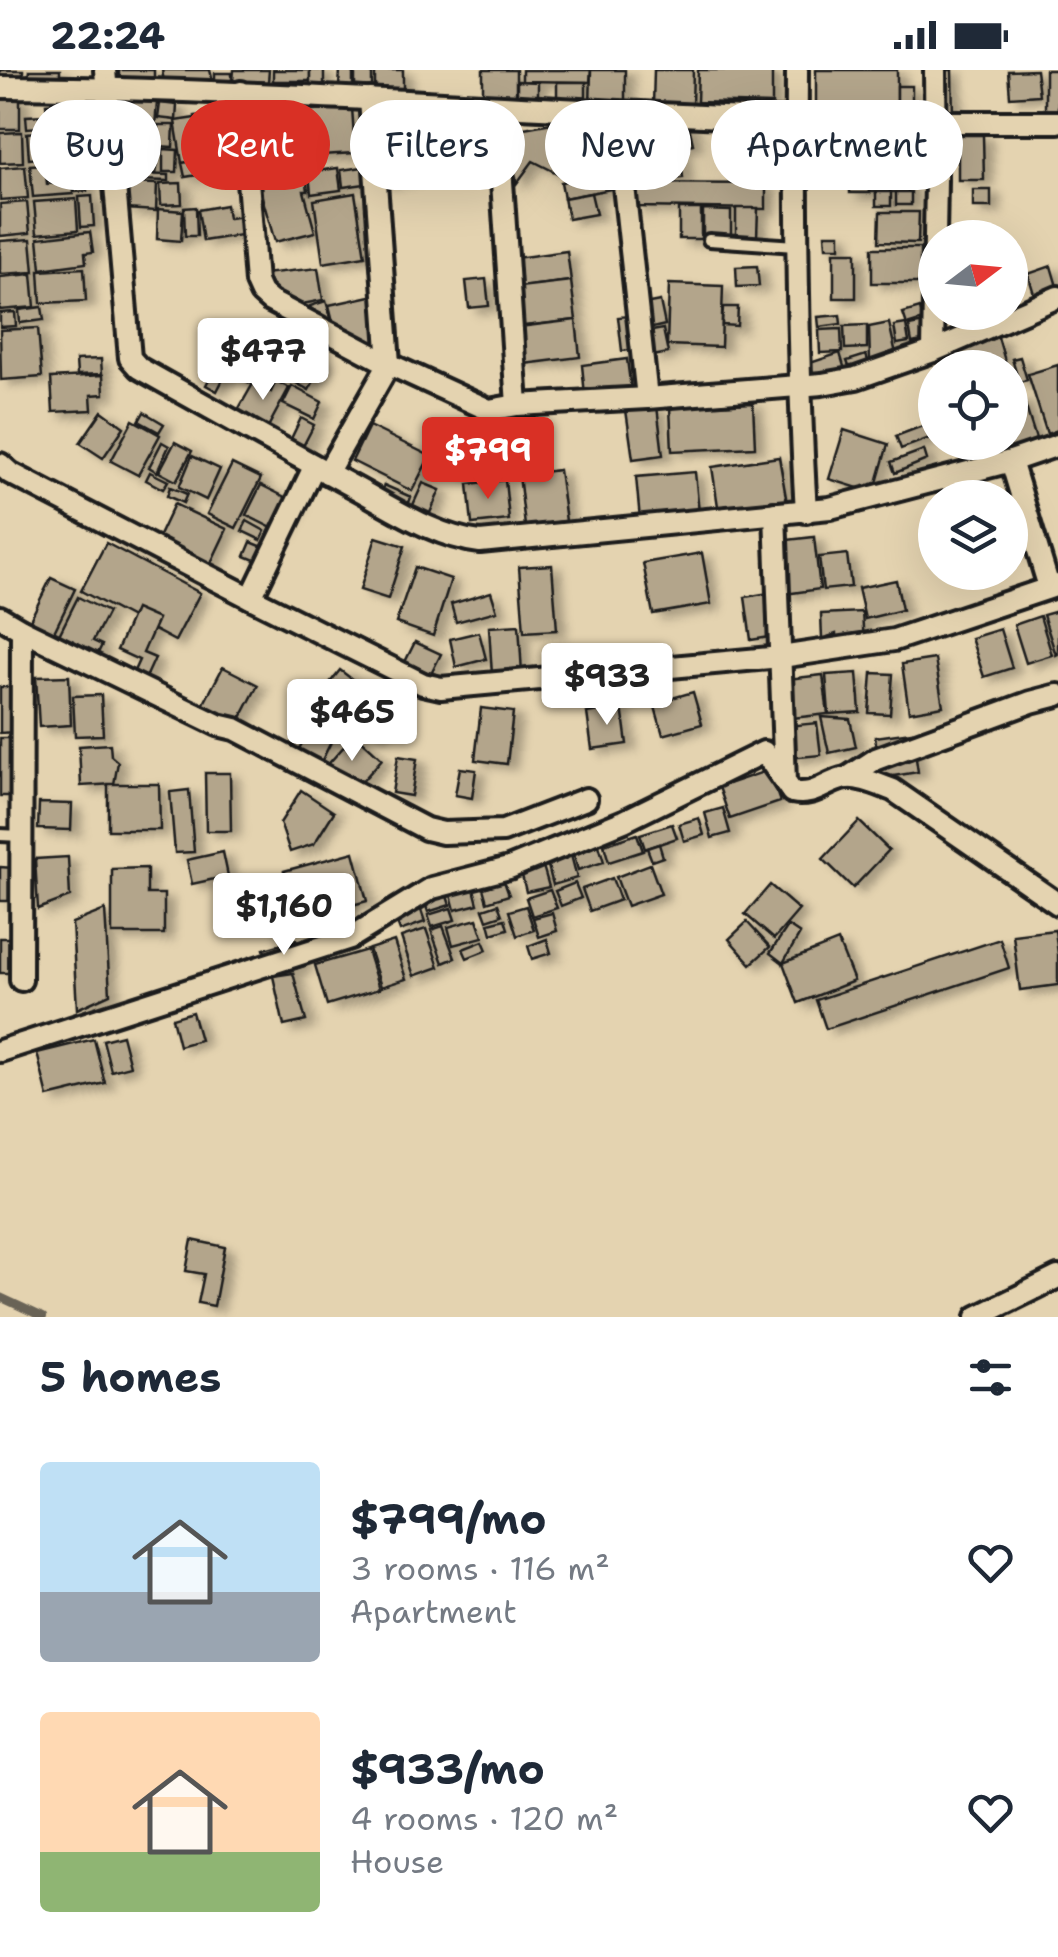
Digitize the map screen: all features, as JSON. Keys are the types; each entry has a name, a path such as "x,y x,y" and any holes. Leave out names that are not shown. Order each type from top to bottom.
{"street":[{"path":"796,70 796,100"},
{"path":"934,70 935,100"},
{"path":"106,79 130,358 138,368 321,470 462,540 480,542 806,512 1010,461 1058,445"},
{"path":"0,87 106,79 386,100"},
{"path":"241,92 256,282 262,293 270,301 389,364 489,410 822,384 856,378 918,356"},
{"path":"251,598 321,470 389,364 370,99"},
{"path":"963,122 1058,122"},
{"path":"503,190 517,405"},
{"path":"624,190 647,398"},
{"path":"796,190 798,384 806,512"},
{"path":"933,350 934,190"},
{"path":"935,350 1058,297"},
{"path":"0,464 10,474 251,598 423,684 442,688 781,657 894,640 1054,586 1010,461"},
{"path":"775,513 786,782 792,792"},
{"path":"0,617 218,725 236,729 426,829 443,833 503,832 586,799"},
{"path":"21,980 22,630"},
{"path":"0,1051 350,938 432,888 509,868 624,822 764,752 792,792 806,795 847,778 876,760 1058,695"},
{"path":"847,778 892,790 1058,904"},
{"path":"977,1317 1058,1277"}],"lane":[{"path":"709,240 796,246"},
{"path":"0,834 22,836"}],"building":[{"path":"0,70 23,70 23,80 0,78"},
{"path":"29,70 60,70 60,79 28,78"},
{"path":"119,70 154,70 154,77 119,78"},
{"path":"162,70 210,70 213,82 164,82"},
{"path":"234,70 269,70 268,82 233,81"},
{"path":"273,70 310,70 310,81 273,81"},
{"path":"310,70 324,70 324,90 310,90"},
{"path":"340,70 353,70 353,87 339,87"},
{"path":"355,70 372,70 372,94 355,94"},
{"path":"375,70 403,70 403,96 375,95"},
{"path":"483,70 516,70 516,100 483,100"},
{"path":"522,70 591,70 590,82 522,81"},
{"path":"591,70 625,70 625,100 590,100"},
{"path":"654,70 693,70 692,106 691,100 653,100"},
{"path":"698,70 772,70 772,100 697,102"},
{"path":"816,70 897,70 897,100 816,100"},
{"path":"937,70 952,70 953,100 937,100"},
{"path":"1036,70 1039,95 1010,97 1008,71"},
{"path":"1045,70 1058,70 1058,116 1045,116"},
{"path":"215,73 232,73 232,88 215,88"},
{"path":"517,81 538,82 538,104 517,100"},
{"path":"557,82 586,82 586,100 557,100"},
{"path":"897,86 912,86 912,100 897,100"},
{"path":"0,96 20,96 20,129 0,129"},
{"path":"161,103 177,105 176,120 161,118"},
{"path":"350,107 350,153 330,154 330,109"},
{"path":"181,120 181,157 175,121"},
{"path":"545,124 545,167 533,161 525,172 525,128"},
{"path":"161,125 174,125 173,147 161,146"},
{"path":"22,132 23,162 0,163 0,133"},
{"path":"963,135 983,135 984,180 963,180"},
{"path":"163,149 178,150 177,172 163,172"},
{"path":"25,166 28,198 0,200 0,168"},
{"path":"338,168 341,190 311,194 311,190 330,190 330,169"},
{"path":"350,169 350,186 343,187 341,170"},
{"path":"181,183 182,204 161,205 161,184"},
{"path":"691,183 711,184 711,190 766,190 766,209 636,207 637,190 691,190"},
{"path":"32,190 73,190 73,194 33,197"},
{"path":"127,190 157,190 156,211 126,209"},
{"path":"257,190 308,190 304,191 315,232 275,242 262,197 258,197"},
{"path":"562,190 606,190 564,198"},
{"path":"973,190 991,190 991,207 973,207"},
{"path":"876,192 891,192 891,206 876,206"},
{"path":"896,192 911,192 911,205 896,205"},
{"path":"355,193 365,256 323,263 314,200"},
{"path":"591,193 596,214 568,219 564,198"},
{"path":"92,196 94,226 81,227 79,197"},
{"path":"76,199 78,230 37,234 34,202"},
{"path":"27,202 30,233 0,236 0,204"},
{"path":"226,205 228,218 244,216 247,234 203,241 198,210"},
{"path":"196,207 197,236 185,236 184,208"},
{"path":"736,208 758,208 757,237 736,236"},
{"path":"158,209 183,211 181,241 157,239"},
{"path":"679,209 701,209 701,239 679,239"},
{"path":"703,210 731,211 731,237 703,237"},
{"path":"880,212 919,212 918,243 879,242"},
{"path":"90,232 93,252 85,253 86,263 41,269 38,238"},
{"path":"825,234 840,234 840,247 826,247"},
{"path":"31,239 34,272 0,274 0,241"},
{"path":"872,248 918,248 918,283 872,283"},
{"path":"567,251 571,281 519,287 515,258"},
{"path":"834,252 856,252 856,298 834,298"},
{"path":"757,266 759,286 737,287 736,267"},
{"path":"1051,266 1058,290 1035,297 1028,274"},
{"path":"84,268 86,301 41,303 39,271"},
{"path":"318,268 323,300 292,306 268,291 263,274"},
{"path":"32,274 35,307 0,310 0,277"},
{"path":"486,279 489,306 469,308 466,281"},
{"path":"571,281 576,320 524,326 519,287"},
{"path":"669,284 723,286 721,347 667,345"},
{"path":"375,295 383,353 336,334 329,305"},
{"path":"326,301 335,332 313,322 310,306"},
{"path":"660,301 665,325 644,330 639,305"},
{"path":"42,307 44,320 20,323 19,310"},
{"path":"723,307 738,307 737,326 722,325"},
{"path":"918,309 918,322 907,325 903,313"},
{"path":"15,312 16,326 0,327 0,313"},
{"path":"840,315 841,324 819,327 818,317"},
{"path":"628,316 632,350 622,351 618,317"},
{"path":"576,320 580,357 524,364 519,327"},
{"path":"889,323 896,354 870,362 869,327"},
{"path":"906,324 909,342 897,344 894,326"},
{"path":"918,324 918,330 925,330 927,340 912,343 909,326"},
{"path":"867,325 867,348 845,349 844,326"},
{"path":"38,328 42,377 1,380 0,330"},
{"path":"663,329 668,353 653,356 647,332"},
{"path":"841,329 842,352 820,353 819,330"},
{"path":"279,334 325,360 309,390 262,364"},
{"path":"998,337 1002,350 956,350"},
{"path":"840,353 845,370 815,379 810,363"},
{"path":"866,355 870,366 851,372 847,361"},
{"path":"238,357 258,367 250,383 230,373"},
{"path":"101,359 102,374 77,375 76,360"},
{"path":"627,359 631,390 585,395 582,365"},
{"path":"218,362 229,368 217,391 206,385"},
{"path":"1058,365 1058,430 1047,434 1028,374"},
{"path":"103,375 104,394 91,395 92,410 53,412 51,378"},
{"path":"276,381 289,388 268,427 238,410 254,382 271,392"},
{"path":"292,386 322,402 314,419 283,404"},
{"path":"753,403 755,447 672,451 670,407"},
{"path":"657,406 663,455 633,459 626,410"},
{"path":"102,411 124,427 103,458 80,443"},
{"path":"144,412 164,424 159,432 139,421"},
{"path":"1028,414 1037,442 1028,445"},
{"path":"301,418 314,425 300,452 288,445"},
{"path":"133,420 160,435 138,475 111,461"},
{"path":"369,426 430,456 412,491 352,461"},
{"path":"459,427 484,440 483,472 465,476 440,463"},
{"path":"918,428 918,442 901,449 896,436"},
{"path":"844,430 888,444 874,493 829,479"},
{"path":"162,442 169,446 157,472 149,467"},
{"path":"175,442 192,451 176,481 159,472"},
{"path":"918,452 918,460 927,460 895,473 891,462"},
{"path":"192,456 220,469 206,500 179,487"},
{"path":"779,457 787,503 719,513 712,467"},
{"path":"232,464 261,478 236,528 207,514"},
{"path":"559,470 566,521 525,526 519,475"},
{"path":"150,472 168,481 163,489 146,480"},
{"path":"695,472 699,513 640,519 636,477"},
{"path":"505,480 509,520 472,524 468,484"},
{"path":"423,483 440,490 430,513 413,505"},
{"path":"261,485 295,502 280,532 246,515"},
{"path":"384,485 411,497 407,508 380,496"},
{"path":"170,487 187,494 183,503 167,496"},
{"path":"174,504 227,529 209,567 156,542"},
{"path":"247,521 265,531 261,540 242,531"},
{"path":"376,537 405,546 388,599 360,590"},
{"path":"814,537 820,589 785,594 778,541"},
{"path":"251,542 268,549 262,563 245,556"},
{"path":"106,543 200,593 175,641 81,591"},
{"path":"702,553 711,604 653,614 643,563"},
{"path":"847,554 851,587 823,590 819,557"},
{"path":"552,565 557,630 524,632 519,567"},
{"path":"415,567 451,579 433,636 396,623"},
{"path":"51,578 75,589 52,636 28,624"},
{"path":"896,580 902,610 865,619 858,588"},
{"path":"491,592 497,611 456,622 451,604"},
{"path":"769,593 776,636 751,640 745,597"},
{"path":"78,597 108,612 93,641 102,645 96,657 58,637"},
{"path":"135,609 158,619 143,653 155,658 144,682 129,682 139,660 117,650"},
{"path":"1058,611 1058,654 1056,655 1043,615"},
{"path":"862,612 864,643 837,645 836,634 822,639 821,614"},
{"path":"1040,616 1052,655 1026,663 1014,625"},
{"path":"519,625 522,673 492,675 489,627"},
{"path":"1000,629 1012,668 984,677 971,638"},
{"path":"479,632 486,659 456,667 450,639"},
{"path":"415,642 441,654 431,674 405,662"},
{"path":"935,659 943,706 909,712 902,664"},
{"path":"223,667 258,685 235,729 200,711"},
{"path":"340,670 358,684 339,708 321,694"},
{"path":"857,673 860,712 829,714 826,675"},
{"path":"872,673 893,674 890,714 869,713"},
{"path":"823,675 828,714 792,718 787,679"},
{"path":"69,676 71,725 39,727 36,677"},
{"path":"377,684 399,696 377,734 356,722"},
{"path":"0,687 12,687 15,732 0,733"},
{"path":"693,692 702,724 663,735 654,703"},
{"path":"101,695 103,735 75,736 73,696"},
{"path":"622,707 627,744 592,749 587,713"},
{"path":"481,708 513,712 507,764 475,760"},
{"path":"821,717 850,719 856,747 829,753"},
{"path":"315,718 337,730 319,766 296,755"},
{"path":"817,723 821,755 790,758 787,726"},
{"path":"912,732 918,772 881,778 875,737"},
{"path":"355,734 382,759 350,795 323,770"},
{"path":"0,738 13,738 14,796 0,796"},
{"path":"110,744 111,756 118,762 114,784 81,786 79,746"},
{"path":"398,756 417,759 411,796 392,793"},
{"path":"460,768 476,770 472,798 455,795"},
{"path":"769,770 780,802 730,819 719,787"},
{"path":"205,773 230,773 231,831 206,831"},
{"path":"108,784 159,784 160,830 108,830"},
{"path":"189,790 194,852 175,853 170,792"},
{"path":"301,790 334,812 314,844 290,852 280,823"},
{"path":"39,803 72,804 71,830 38,829"},
{"path":"723,808 730,833 712,838 705,813"},
{"path":"699,818 704,835 684,841 679,824"},
{"path":"859,821 889,850 853,888 823,859"},
{"path":"672,824 677,838 645,849 640,834"},
{"path":"637,834 643,851 609,862 604,845"},
{"path":"659,844 663,857 652,861 647,848"},
{"path":"599,845 604,862 578,870 573,852"},
{"path":"223,852 228,876 192,884 187,860"},
{"path":"354,852 367,901 297,920 284,871"},
{"path":"571,855 577,878 553,885 547,862"},
{"path":"68,857 70,897 38,909 35,859"},
{"path":"650,864 661,894 627,906 616,877"},
{"path":"543,866 549,887 526,892 521,871"},
{"path":"0,867 13,868 12,901 0,901"},
{"path":"147,868 147,894 164,894 164,934 112,934 112,869"},
{"path":"612,878 620,900 590,911 582,889"},
{"path":"504,881 509,895 487,902 483,888"},
{"path":"575,883 581,898 561,906 555,891"},
{"path":"473,885 478,904 455,910 450,891"},
{"path":"770,885 799,910 774,939 745,914"},
{"path":"550,890 557,908 532,916 526,898"},
{"path":"446,893 450,905 428,912 424,900"},
{"path":"419,904 425,922 400,931 393,913"},
{"path":"498,904 502,915 487,920 483,909"},
{"path":"526,906 534,930 517,936 509,911"},
{"path":"451,908 455,920 432,927 428,915"},
{"path":"105,910 110,994 77,1009 72,923"},
{"path":"552,913 557,931 539,937 533,918"},
{"path":"477,919 483,937 453,945 448,927"},
{"path":"505,919 508,929 492,934 489,923"},
{"path":"747,922 770,947 751,964 729,939"},
{"path":"443,926 455,958 443,963 431,930"},
{"path":"788,926 800,934 783,963 770,953"},
{"path":"426,929 439,967 414,976 401,937"},
{"path":"1055,930 1058,985 1020,990 1013,935"},
{"path":"0,938 10,938 10,973 0,973"},
{"path":"547,939 551,953 532,959 528,946"},
{"path":"1000,939 1009,968 826,1029 816,1000"},
{"path":"296,940 304,966 273,976 264,949"},
{"path":"394,941 406,979 381,987 369,949"},
{"path":"483,941 487,950 467,958 463,949"},
{"path":"838,941 854,981 798,1003 783,963"},
{"path":"367,950 379,989 327,1005 315,965"},
{"path":"293,973 306,1021 284,1026 273,976"},
{"path":"192,1012 200,1040 179,1046 172,1018"},
{"path":"122,1035 130,1066 111,1071 103,1040"},
{"path":"94,1039 105,1083 48,1097 37,1053"},
{"path":"192,1240 225,1247 214,1306 198,1303 204,1274 186,1271"}],"waterway":[{"path":"0,1297 43,1317"}]}
